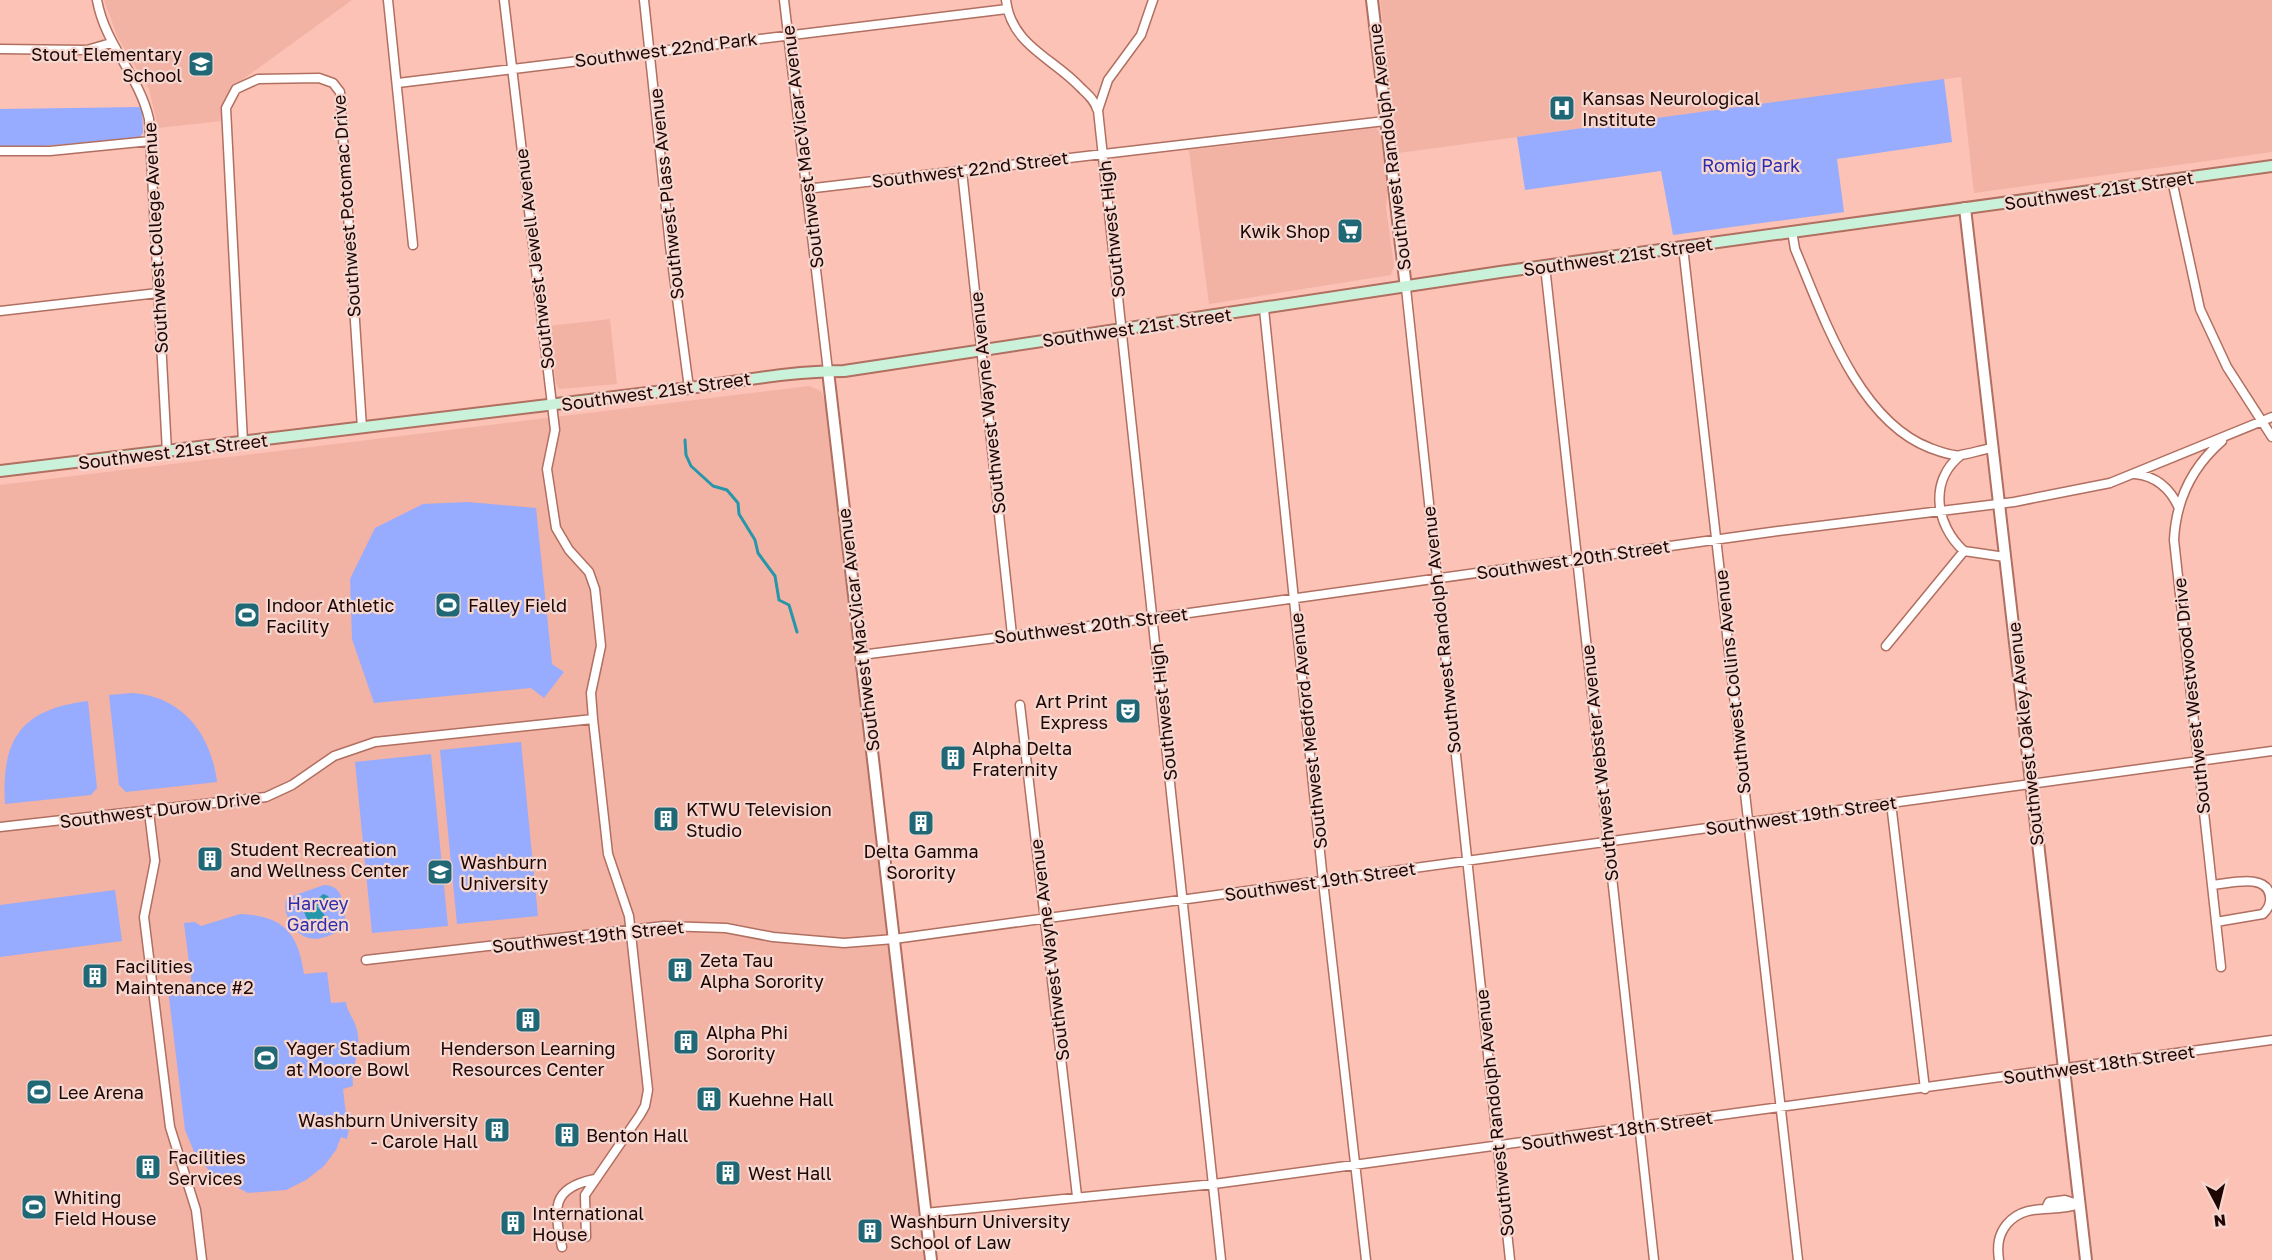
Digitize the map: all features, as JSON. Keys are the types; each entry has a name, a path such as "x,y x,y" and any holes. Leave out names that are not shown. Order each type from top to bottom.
{"main road":[{"name":"Southwest 21st Street","path":"0,471 689,388 750,378 894,364 1545,266 2272,166"}],"street":[{"name":"Southwest College Avenue","path":"98,0 111,43 135,77 142,92 149,119 167,452"},
{"path":"388,0 413,246"},
{"name":"Southwest Jewell Avenue","path":"504,0 555,430 547,469 556,528 569,550 589,572 595,589 601,654 591,693 593,719 608,854 625,897 631,930 647,1098 640,1115 625,1134 609,1163 595,1179"},
{"name":"Southwest Plass Avenue","path":"644,0 670,246 689,388"},
{"name":"Southwest MacVicar Avenue","path":"784,0 931,1260"},
{"name":"Southwest High","path":"1153,0 1141,35 1108,80 1098,110 1221,1260"},
{"name":"Southwest Randolph Avenue","path":"1372,0 1406,288 1435,578 1510,1260"},
{"path":"1006,4 1017,33 1030,48 1063,69 1092,98 1098,110"},
{"name":"Southwest 22nd Park","path":"398,83 788,35 1006,4"},
{"path":"0,49 87,50 111,43"},
{"name":"Southwest Potomac Drive","path":"243,442 226,108 236,89 258,79 319,78 333,83 340,92 362,428"},
{"name":"Southwest 22nd Street","path":"806,189 1385,121"},
{"path":"0,151 50,151 150,141"},
{"name":"Southwest Wayne Avenue","path":"962,171 1012,635"},
{"path":"2172,180 2200,309 2227,367 2272,437"},
{"name":"Southwest Oakley Avenue","path":"1965,208 2086,1260"},
{"path":"1792,231 1795,249 1831,334 1863,390 1890,422 1910,438 1937,451 1961,455"},
{"name":"Southwest Collins Avenue","path":"1683,247 1798,1260"},
{"name":"Southwest Webster Avenue","path":"1545,266 1654,1260"},
{"path":"0,311 158,292"},
{"name":"Southwest Medford Avenue","path":"1264,309 1323,881 1366,1260"},
{"name":"Southwest 20th Street","path":"861,655 1999,504 2085,490 2134,474 2272,417"},
{"name":"Southwest Westwood Drive","path":"2221,967 2175,551 2179,508 2188,483 2202,461 2231,434"},
{"path":"1992,448 1961,455 1950,465 1941,483 1940,511 1948,533 1964,550 2005,556"},
{"path":"2134,474 2159,482 2174,497 2179,508"},
{"path":"1886,646 1964,550"},
{"name":"Southwest Wayne Avenue","path":"1020,705 1077,1196"},
{"name":"Southwest Durow Drive","path":"0,827 266,797 292,785 334,756 375,742 593,719"},
{"name":"Southwest 19th Street","path":"366,960 631,930 693,926 822,942 844,943 894,939 2272,751"},
{"path":"1891,803 1925,1089"},
{"path":"148,812 155,861 144,917 172,1138 196,1210 202,1260"},
{"path":"2212,885 2254,882 2264,885 2270,895 2270,905 2263,914 2216,922"},
{"name":"Southwest 18th Street","path":"925,1213 1214,1184 2272,1040"},
{"path":"586,1237 584,1199 595,1179"},
{"path":"562,1248 556,1216 558,1200 570,1187 595,1179"},
{"path":"1999,1260 2000,1233 2018,1213 2046,1208 2049,1202 2065,1200 2079,1204"}],"shaded area":[{"name":"Stout Elementary School","path":"104,0 352,0 235,85 222,107 222,121 158,128 149,89 118,38"},
{"name":"Kansas Neurological Institute","path":"1380,0 2272,0 2272,152 1974,193 1961,77 1398,153"},
{"path":"1375,128 1383,134 1388,187 1386,208 1394,265 1391,275 1209,304 1189,150"},
{"path":"610,319 617,384 559,389 556,383 549,326"},
{"name":"Washburn University","path":"809,386 821,391 826,404 924,1260 0,1260 0,485"},
{"path":"323,894 328,896 333,906 330,908 322,902 317,906 328,919 319,922 308,921 304,912"}],"green space":[{"name":"Romig Park","path":"1944,79 1952,142 1837,159 1844,212 1673,235 1661,171 1525,190 1517,137"},
{"path":"142,107 143,133 139,138 43,146 0,146 0,109"},
{"name":"Falley Field","path":"468,502 536,508 552,664 564,672 544,698 531,688 374,703 352,639 350,579 375,528 423,504"},
{"path":"133,693 151,696 166,702 180,710 192,721 208,748 217,782 126,792 119,785 109,695"},
{"path":"88,701 97,788 91,795 5,804 7,761 20,731 47,711"},
{"path":"521,742 538,916 457,924 440,750"},
{"path":"431,754 448,926 372,933 355,762"},
{"name":"Harvey Garden","path":"324,885 331,886 340,894 346,927 322,938 308,938 301,935 290,921 286,901 287,898"},
{"path":"115,890 122,941 0,957 0,905"},
{"name":"Yager Stadium at Moore Bowl","path":"240,914 267,918 286,929 298,947 304,974 327,972 331,1003 346,1002 358,1035 353,1086 343,1089 346,1114 352,1114 347,1139 341,1137 336,1150 324,1166 306,1180 286,1190 248,1193 212,1174 195,1154 185,1130 168,989 192,986 184,923 195,922 201,926"}],"waterway":[{"path":"685,440 686,455 691,466 713,486 727,490 738,503 739,514 755,540 758,553 775,576 779,600 789,605 797,632"}],"place":[{"name":"Stout Elementary School","path":"201,64"},
{"name":"Kansas Neurological Institute","path":"1562,108"},
{"name":"Kwik Shop","path":"1350,231"},
{"name":"Falley Field","path":"448,605"},
{"name":"Indoor Athletic Facility","path":"247,615"},
{"name":"Art Print Express","path":"1128,711"},
{"name":"Alpha Delta Fraternity","path":"953,758"},
{"name":"KTWU Television Studio","path":"666,819"},
{"name":"Delta Gamma Sorority","path":"921,823"},
{"name":"Student Recreation and Wellness Center","path":"210,859"},
{"name":"Washburn University","path":"440,872"},
{"name":"Zeta Tau Alpha Sorority","path":"680,970"},
{"name":"Facilities Maintenance #2","path":"95,976"},
{"name":"Henderson Learning Resources Center","path":"528,1020"},
{"name":"Alpha Phi Sorority","path":"686,1042"},
{"name":"Yager Stadium at Moore Bowl","path":"266,1058"},
{"name":"Lee Arena","path":"39,1092"},
{"name":"Kuehne Hall","path":"709,1099"},
{"name":"Washburn University - Carole Hall","path":"497,1130"},
{"name":"Benton Hall","path":"567,1135"},
{"name":"Facilities Services","path":"148,1167"},
{"name":"West Hall","path":"728,1173"},
{"name":"Whiting Field House","path":"34,1207"},
{"name":"International House","path":"513,1223"},
{"name":"Washburn University School of Law","path":"870,1231"}]}
